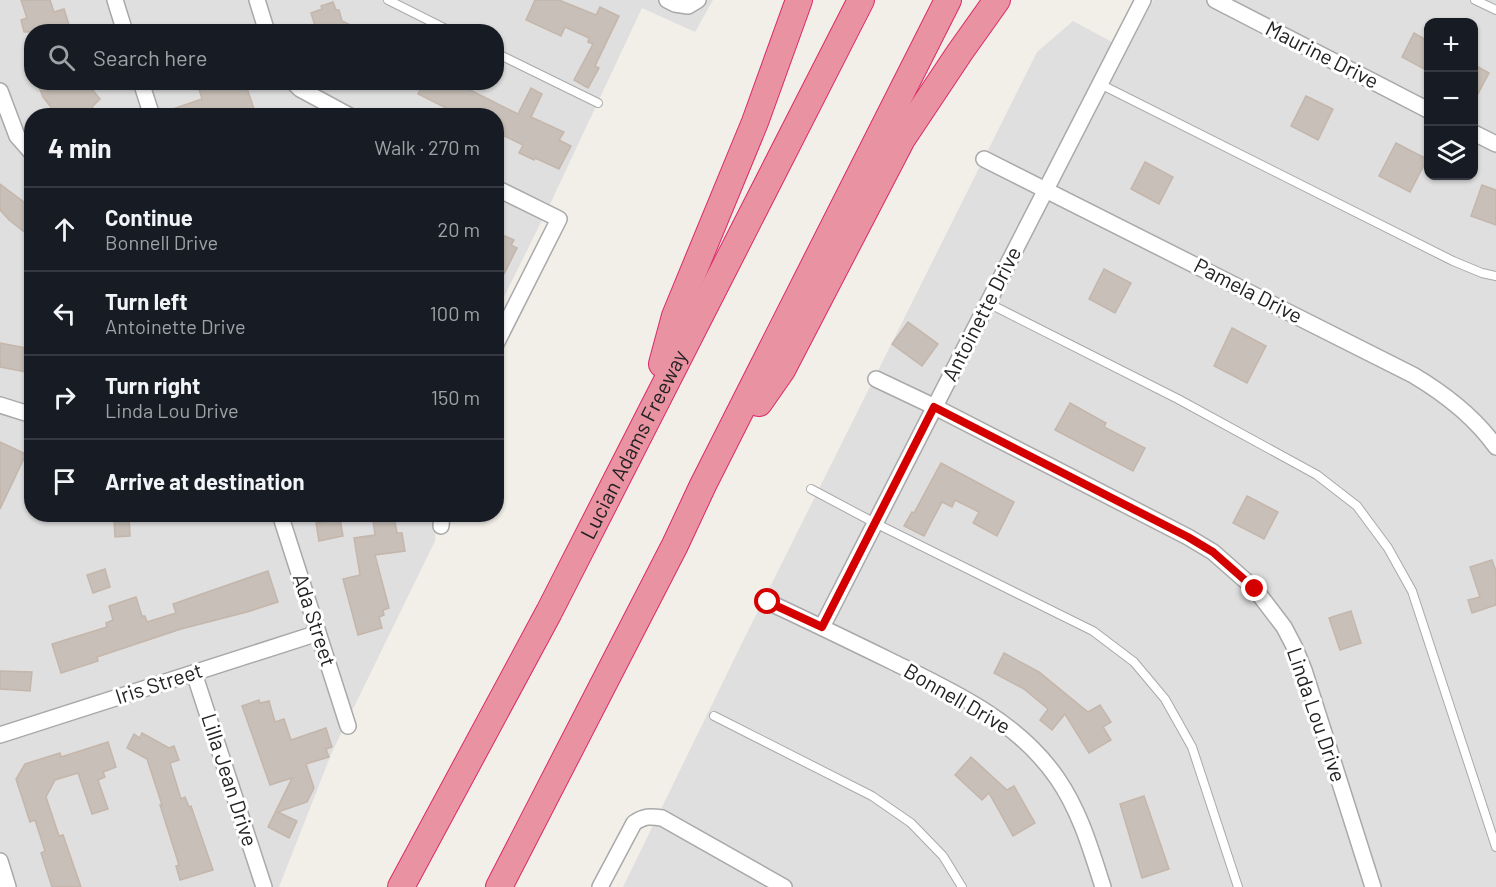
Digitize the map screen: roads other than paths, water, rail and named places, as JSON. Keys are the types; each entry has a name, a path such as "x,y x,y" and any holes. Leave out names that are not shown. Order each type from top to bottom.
{"highway":[{"path":"650,412 675,316 755,122 799,0"},
{"name":"Lucian Adams Freeway","path":"401,887 549,612 861,0"},
{"path":"499,887 675,545 703,485 948,0"},
{"path":"703,485 783,370 902,139 997,0"}],"street":[{"path":"115,0 122,24"},
{"path":"257,0 264,24"},
{"path":"667,0 688,6 698,0"},
{"name":"Antoinette Drive","path":"822,627 1143,0"},
{"name":"Maurine Drive","path":"1215,0 1424,108"},
{"path":"144,90 149,108"},
{"path":"304,90 336,108"},
{"path":"0,91 17,136 24,144"},
{"path":"1478,135 1496,144"},
{"name":"Pamela Drive","path":"984,159 1413,375 1456,405 1495,445"},
{"path":"504,192 559,219 504,321"},
{"name":"Linda Lou Drive","path":"876,379 1188,537 1213,552 1255,589 1284,627 1304,670 1373,887"},
{"path":"0,405 24,412"},
{"name":"Ada Street","path":"283,522 348,726"},
{"name":"Bonnell Drive","path":"768,602 951,691 1022,737 1057,778 1071,801 1103,887"},
{"name":"Iris Street","path":"0,735 318,633"},
{"name":"Lilla Jean Drive","path":"194,673 264,887"},
{"path":"600,887 634,823 642,817 651,816 662,818 784,887"},
{"path":"0,861 8,887"}],"lane":[{"path":"388,0 436,24"},
{"path":"1475,0 1496,10"},
{"path":"504,57 598,103"},
{"path":"1100,84 1453,261 1496,276"},
{"path":"988,303 1178,399 1317,475 1357,506 1388,548 1412,591 1496,847"},
{"path":"811,489 875,524 1093,632 1134,662 1165,699 1192,747 1238,887"},
{"path":"714,716 872,795 911,823 943,856 962,887"}]}
